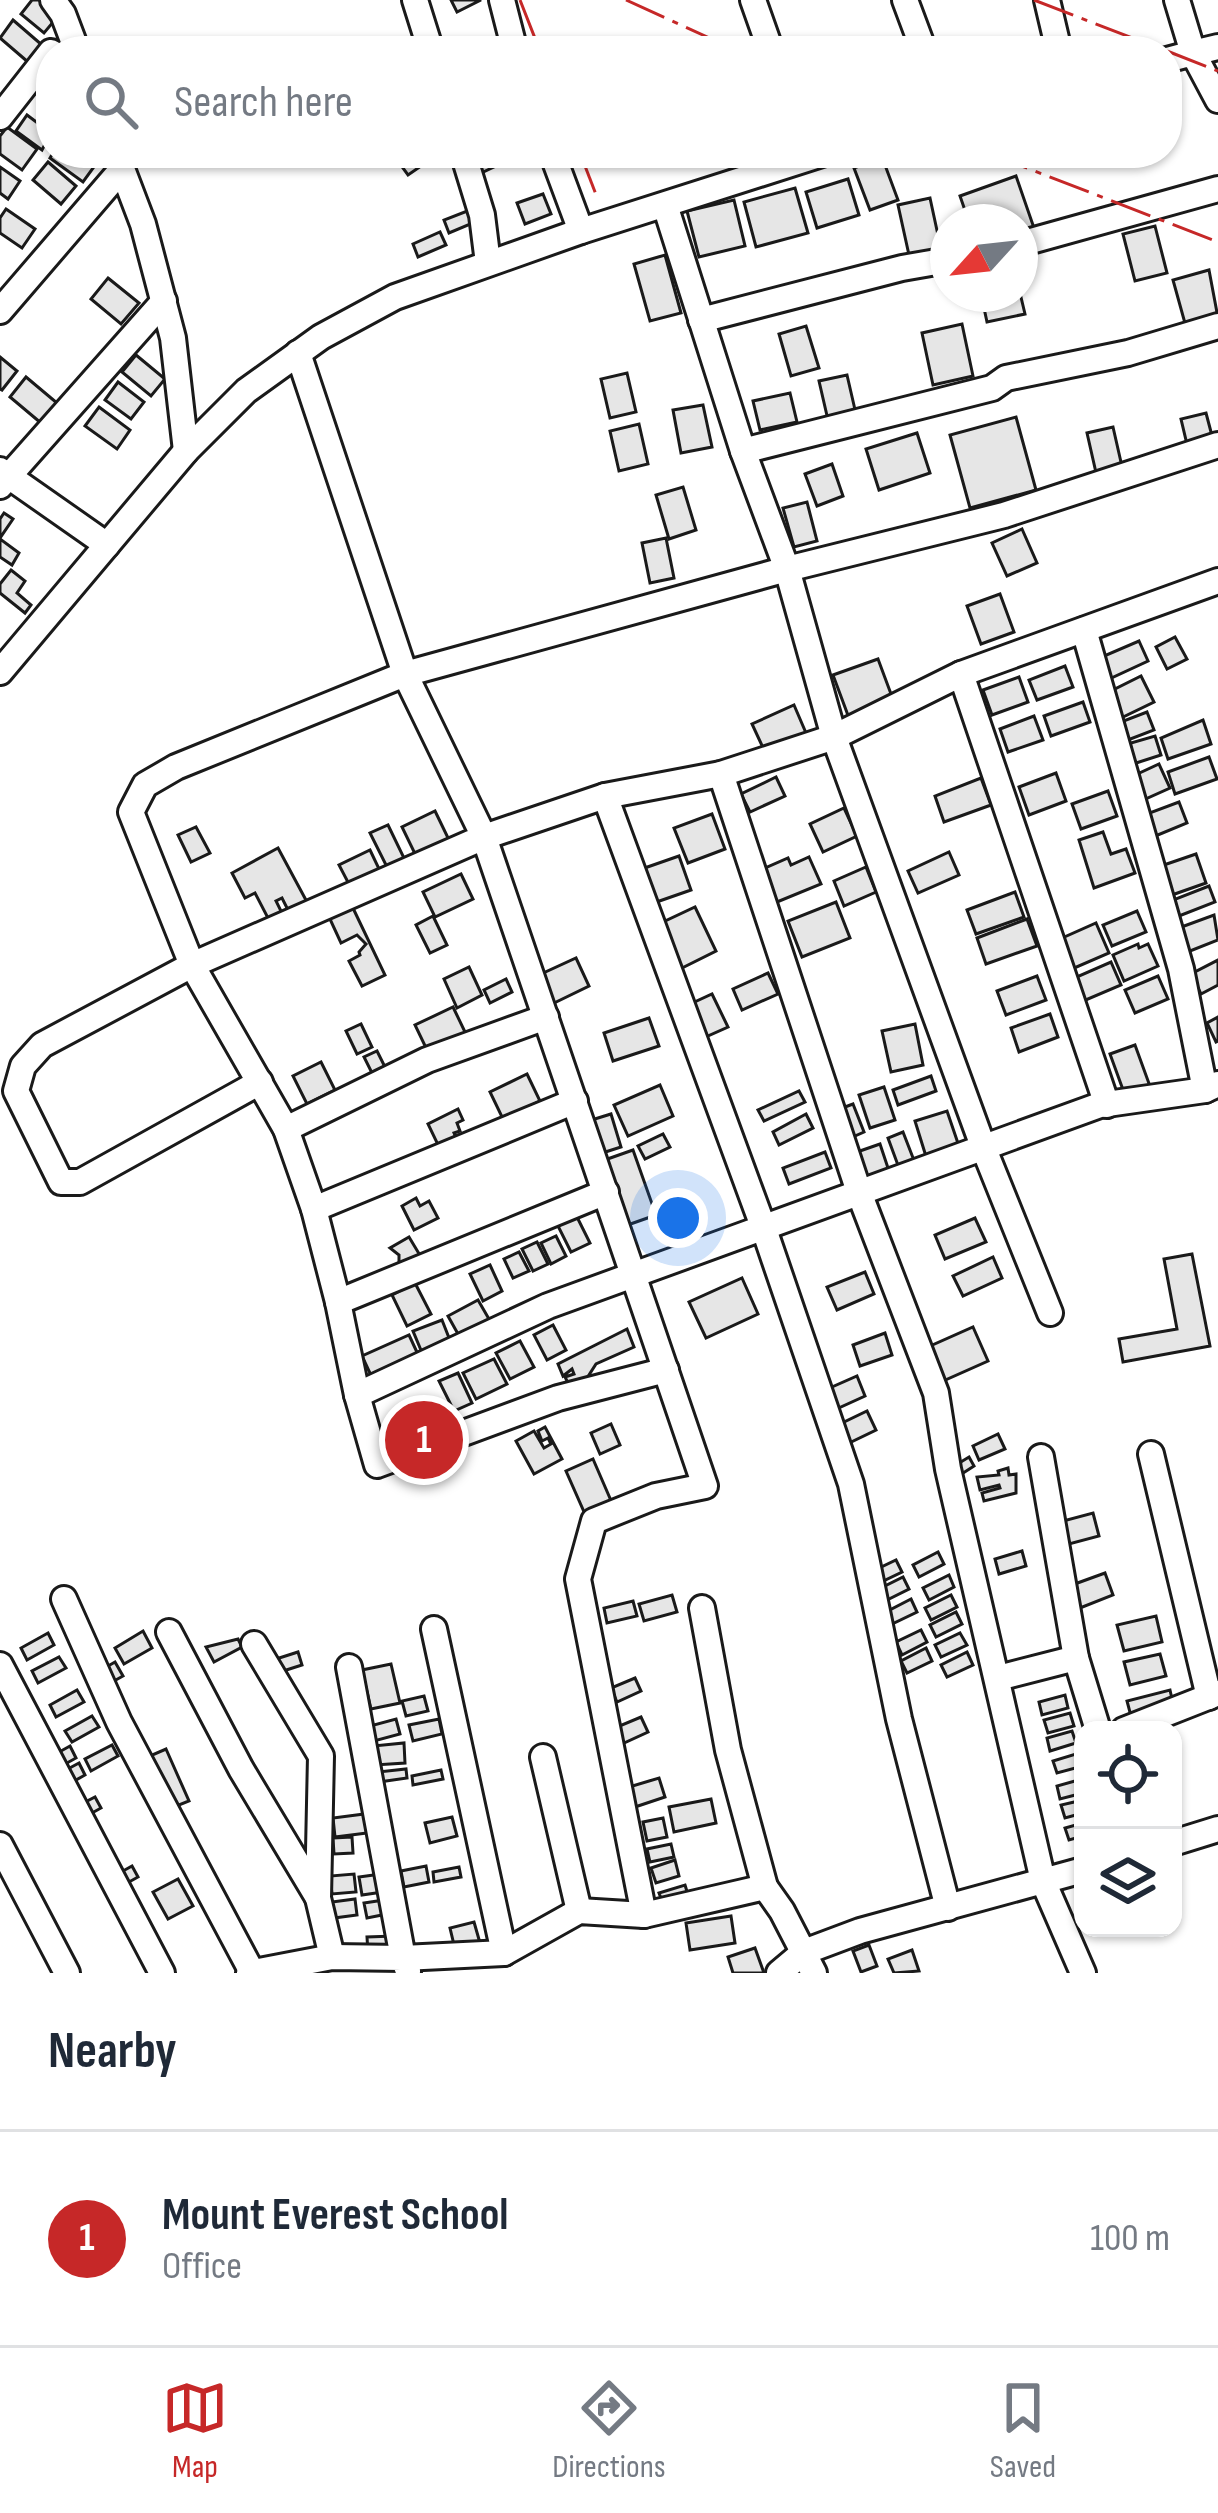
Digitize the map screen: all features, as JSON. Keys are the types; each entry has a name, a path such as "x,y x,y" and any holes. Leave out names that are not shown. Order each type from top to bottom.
{"street":[{"path":"53,0 71,36"},
{"path":"415,0 426,36"},
{"path":"502,0 511,36"},
{"path":"753,0 766,36"},
{"path":"905,0 918,36"},
{"path":"1047,0 1055,36"},
{"path":"1181,2 1206,50 1218,100"},
{"path":"0,117 36,70"},
{"path":"0,311 113,168"},
{"path":"122,168 143,224 173,338 186,451"},
{"path":"468,168 482,215 488,263"},
{"path":"558,168 581,231"},
{"path":"0,672 186,451 246,391 298,353 395,297 775,168"},
{"path":"1038,239 1218,189"},
{"path":"664,205 743,451 788,569 834,736 984,1149 1050,1313"},
{"path":"701,320 930,263"},
{"path":"103,550 2,480 164,301"},
{"path":"743,451 992,388 1006,378 1128,353 1218,326"},
{"path":"298,353 405,674 484,837 705,1486 656,1496 594,1521 578,1579 644,1916"},
{"path":"665,1370 558,1398 377,1465 314,1209 286,1130 192,965 130,812 145,785 176,767 405,674 1004,515 1218,445"},
{"path":"260,1082 80,1183 62,1182 16,1091 23,1066 42,1046 192,965 484,837 605,796 721,774 834,736 962,674 1218,581"},
{"path":"357,1395 548,1306 1108,1105 1212,1087 1084,630"},
{"path":"962,674 1108,1105"},
{"path":"721,774 860,1195 936,1393 948,1469 1043,1881 1082,1973"},
{"path":"605,796 764,1229 851,1484 899,1719 948,1908"},
{"path":"286,1130 427,1060 546,1017"},
{"path":"314,1209 574,1101"},
{"path":"338,1303 606,1192"},
{"path":"1147,1721 1214,1695 1150,1454"},
{"path":"1041,1457 1076,1658 1095,1721"},
{"path":"64,1599 119,1722 250,1973 332,1957 406,1965 504,1953 579,1911 644,1916 765,1887"},
{"path":"702,1608 728,1750 765,1887 809,1962"},
{"path":"434,1628 504,1953"},
{"path":"170,1633 241,1769 318,1898"},
{"path":"254,1644 322,1756 318,1898 332,1957"},
{"path":"998,1678 1076,1658"},
{"path":"0,1666 162,1973"},
{"path":"349,1667 406,1965"},
{"path":"543,1757 579,1911"},
{"path":"1182,1840 1218,1829"},
{"path":"0,1845 67,1973"},
{"path":"779,1973 809,1962 860,1930 1074,1872"}],"building":[{"path":"32,0 41,0 59,15 44,33 21,14"},
{"path":"451,0 481,0 457,12"},
{"path":"13,20 36,40 36,52 28,62 0,38"},
{"path":"27,115 36,122 36,146 16,131"},
{"path":"7,127 36,148 22,170 0,154 0,136"},
{"path":"0,167 20,181 8,199 0,193"},
{"path":"43,168 55,168 76,186 61,204 33,180"},
{"path":"64,168 93,168 83,182"},
{"path":"854,168 886,168 898,200 870,210"},
{"path":"1016,176 1026,204 963,204 960,196"},
{"path":"848,179 859,215 817,228 806,192"},
{"path":"795,188 808,233 756,247 744,202"},
{"path":"543,194 551,214 525,224 517,203"},
{"path":"930,198 930,251 909,255 898,205"},
{"path":"734,200 745,246 699,257 687,211"},
{"path":"475,208 480,220 449,233 444,220"},
{"path":"6,209 35,229 22,248 0,233 0,218"},
{"path":"1155,226 1167,273 1135,281 1123,234"},
{"path":"440,232 446,245 418,257 413,244"},
{"path":"665,255 681,313 650,321 634,264"},
{"path":"1209,270 1218,318 1186,327 1173,280"},
{"path":"108,278 139,303 121,324 91,299"},
{"path":"985,312 1025,312 1025,314 987,322"},
{"path":"962,324 973,376 933,385 922,333"},
{"path":"806,326 819,368 791,376 779,334"},
{"path":"136,355 165,379 151,396 122,372"},
{"path":"0,357 17,371 2,390 0,389"},
{"path":"627,373 636,412 610,418 601,379"},
{"path":"847,375 856,414 828,420 819,381"},
{"path":"26,377 57,403 41,423 10,397"},
{"path":"118,382 144,402 131,419 105,400"},
{"path":"790,393 797,422 760,430 753,401"},
{"path":"703,405 712,447 681,453 673,410"},
{"path":"99,407 130,430 117,449 85,426"},
{"path":"1206,413 1216,451 1190,457 1181,419"},
{"path":"1016,417 1036,490 970,508 950,435"},
{"path":"639,424 648,464 619,471 610,431"},
{"path":"1113,427 1123,471 1097,477 1087,433"},
{"path":"917,433 930,473 879,490 866,449"},
{"path":"832,464 843,496 817,506 805,474"},
{"path":"683,487 696,530 669,539 656,495"},
{"path":"807,502 817,541 794,547 783,508"},
{"path":"4,513 13,519 0,538 0,519"},
{"path":"1022,529 1037,563 1007,576 992,543"},
{"path":"666,538 674,578 650,583 642,543"},
{"path":"0,539 19,553 12,565 0,557"},
{"path":"11,570 25,581 17,593 31,605 25,613 0,593 0,584"},
{"path":"1000,594 1014,632 981,644 967,606"},
{"path":"1175,637 1187,659 1167,669 1156,647"},
{"path":"1139,641 1148,661 1107,680 1097,659"},
{"path":"878,659 894,702 849,718 833,675"},
{"path":"1065,666 1073,687 1037,700 1029,680"},
{"path":"1141,676 1154,702 1121,718 1109,692"},
{"path":"1019,677 1028,702 992,715 983,690"},
{"path":"1083,702 1090,722 1051,736 1044,716"},
{"path":"794,705 806,733 765,752 752,724"},
{"path":"1147,712 1154,730 1120,743 1113,725"},
{"path":"1034,716 1043,740 1008,752 1000,729"},
{"path":"1203,720 1211,744 1168,759 1161,738"},
{"path":"1155,736 1161,755 1130,765 1124,745"},
{"path":"1209,757 1217,779 1175,794 1168,772"},
{"path":"1159,764 1170,788 1141,801 1131,777"},
{"path":"1056,773 1066,801 1029,815 1019,787"},
{"path":"776,777 785,796 750,812 741,794"},
{"path":"981,778 991,805 944,822 935,796"},
{"path":"1108,791 1117,816 1081,829 1072,804"},
{"path":"1179,802 1187,823 1153,837 1144,815"},
{"path":"844,808 857,836 823,852 810,824"},
{"path":"435,811 451,844 418,860 402,827"},
{"path":"712,814 725,849 688,863 674,828"},
{"path":"388,825 404,858 387,867 370,833"},
{"path":"196,827 210,853 191,862 178,835"},
{"path":"1103,832 1111,854 1126,849 1135,873 1094,888 1079,840"},
{"path":"278,848 307,902 289,912 282,898 276,901 282,913 269,920 255,893 245,898 232,873"},
{"path":"370,850 381,873 351,888 339,865"},
{"path":"949,852 959,875 918,893 908,871"},
{"path":"1196,854 1206,883 1169,896 1158,867"},
{"path":"679,856 691,890 648,905 636,871"},
{"path":"809,857 821,884 777,902 763,869 788,858 791,865"},
{"path":"866,867 876,892 844,906 834,881"},
{"path":"461,874 473,899 435,917 423,892"},
{"path":"1209,886 1215,902 1179,916 1173,900"},
{"path":"1015,892 1024,917 976,934 967,910"},
{"path":"836,902 850,938 802,957 788,921"},
{"path":"352,906 385,975 362,986 349,961 366,944 357,935 341,943 329,917"},
{"path":"695,907 716,951 682,968 661,923"},
{"path":"1137,911 1146,932 1112,946 1103,925"},
{"path":"1214,915 1218,940 1185,953 1176,929"},
{"path":"433,916 447,945 430,953 416,925"},
{"path":"1027,919 1037,946 986,964 977,938"},
{"path":"1096,923 1109,953 1072,969 1060,939"},
{"path":"1138,944 1139,948 1148,944 1158,966 1124,981 1113,955"},
{"path":"576,958 589,986 552,1004 539,975"},
{"path":"1218,960 1218,985 1201,994 1191,974"},
{"path":"1111,962 1121,985 1081,1002 1072,979"},
{"path":"469,967 482,995 457,1008 444,979"},
{"path":"768,973 778,994 742,1010 733,989"},
{"path":"1037,976 1046,1000 1006,1015 997,991"},
{"path":"1158,976 1168,999 1135,1013 1125,990"},
{"path":"506,979 512,992 490,1003 484,990"},
{"path":"712,994 728,1027 701,1039 686,1006"},
{"path":"453,1007 466,1034 428,1052 415,1025"},
{"path":"1050,1014 1058,1037 1019,1052 1011,1028"},
{"path":"1218,1017 1218,1041 1216,1042 1207,1023"},
{"path":"649,1018 659,1046 613,1061 604,1033"},
{"path":"361,1024 372,1047 357,1054 346,1031"},
{"path":"915,1024 923,1065 891,1072 882,1031"},
{"path":"1135,1045 1151,1089 1126,1098 1110,1054"},
{"path":"377,1051 389,1075 376,1081 364,1057"},
{"path":"321,1062 335,1090 307,1104 293,1076"},
{"path":"527,1074 540,1101 503,1119 490,1092"},
{"path":"931,1076 936,1091 898,1105 893,1090"},
{"path":"660,1085 673,1116 628,1136 614,1105"},
{"path":"884,1087 895,1120 870,1128 859,1095"},
{"path":"799,1091 805,1102 764,1121 758,1110"},
{"path":"853,1104 864,1132 848,1139 837,1110"},
{"path":"458,1109 463,1120 457,1123 460,1131 454,1133 457,1140 440,1149 428,1124"},
{"path":"947,1111 962,1155 929,1166 915,1121"},
{"path":"611,1114 621,1147 596,1155 585,1122"},
{"path":"806,1114 813,1128 779,1145 773,1132"},
{"path":"903,1132 915,1163 899,1168 888,1138"},
{"path":"663,1134 670,1147 645,1159 638,1146"},
{"path":"880,1144 891,1177 868,1185 857,1152"},
{"path":"633,1150 656,1215 622,1227 599,1162"},
{"path":"825,1152 831,1168 789,1184 783,1168"},
{"path":"416,1198 420,1206 429,1201 438,1218 414,1230 402,1206"},
{"path":"693,1210 703,1244 680,1252 670,1218"},
{"path":"577,1217 590,1243 571,1252 558,1226"},
{"path":"975,1218 986,1242 945,1259 935,1235"},
{"path":"556,1236 566,1256 551,1264 541,1243"},
{"path":"409,1237 424,1262 399,1265 399,1255 390,1248"},
{"path":"537,1242 548,1264 533,1271 522,1249"},
{"path":"519,1252 529,1271 513,1278 504,1259"},
{"path":"1192,1254 1210,1346 1123,1362 1119,1339 1177,1329 1164,1259"},
{"path":"993,1257 1002,1278 963,1296 953,1276"},
{"path":"490,1265 502,1291 483,1301 470,1274"},
{"path":"865,1272 874,1294 837,1310 827,1287"},
{"path":"742,1278 758,1314 706,1338 689,1302"},
{"path":"415,1283 431,1314 407,1326 392,1295"},
{"path":"478,1300 493,1326 463,1343 448,1316"},
{"path":"442,1320 451,1343 423,1355 413,1331"},
{"path":"553,1325 566,1350 547,1360 534,1335"},
{"path":"973,1327 988,1361 943,1381 928,1347"},
{"path":"627,1329 634,1347 596,1364 587,1378 570,1387 565,1377 574,1374 572,1369 563,1376 558,1364"},
{"path":"885,1333 892,1355 860,1366 853,1345"},
{"path":"409,1335 422,1363 375,1384 362,1356"},
{"path":"520,1341 534,1367 510,1379 496,1353"},
{"path":"494,1359 507,1384 476,1399 463,1373"},
{"path":"458,1373 472,1403 454,1411 439,1381"},
{"path":"857,1376 865,1396 832,1411 823,1391"},
{"path":"867,1411 876,1430 847,1444 838,1425"},
{"path":"611,1424 620,1445 600,1454 591,1433"},
{"path":"545,1427 562,1459 534,1474 516,1441 534,1431 544,1448 551,1444 548,1438 542,1441 538,1431"},
{"path":"998,1434 1005,1449 979,1460 973,1446"},
{"path":"969,1457 974,1466 957,1477 951,1468"},
{"path":"593,1459 612,1503 585,1514 566,1471"},
{"path":"1008,1468 1009,1475 1016,1474 1016,1493 984,1501 982,1493 1000,1488 980,1490 977,1477 999,1475 998,1471"},
{"path":"1093,1513 1099,1536 1069,1544 1063,1521"},
{"path":"1022,1551 1026,1566 999,1574 995,1559"},
{"path":"938,1552 944,1564 919,1577 913,1565"},
{"path":"896,1560 902,1572 877,1584 871,1572"},
{"path":"1105,1573 1113,1595 1080,1608 1072,1585"},
{"path":"949,1575 954,1587 929,1600 923,1588"},
{"path":"903,1577 909,1589 883,1602 877,1590"},
{"path":"672,1595 677,1612 644,1621 639,1604"},
{"path":"951,1595 957,1607 931,1620 925,1608"},
{"path":"911,1599 917,1612 892,1624 886,1612"},
{"path":"633,1601 637,1616 607,1623 604,1608"},
{"path":"956,1612 962,1624 936,1637 930,1625"},
{"path":"1156,1616 1162,1642 1124,1651 1117,1625"},
{"path":"921,1630 927,1642 902,1655 896,1642"},
{"path":"143,1631 152,1648 124,1664 115,1648"},
{"path":"48,1633 54,1645 27,1660 21,1648"},
{"path":"960,1633 967,1645 941,1657 935,1645"},
{"path":"238,1639 242,1647 214,1662 206,1647"},
{"path":"926,1648 932,1661 907,1673 901,1661"},
{"path":"298,1652 302,1665 280,1672 276,1659"},
{"path":"967,1652 973,1665 947,1677 941,1665"},
{"path":"1160,1654 1166,1676 1130,1685 1124,1662"},
{"path":"59,1657 66,1668 38,1683 32,1671"},
{"path":"115,1662 123,1676 96,1691 89,1677"},
{"path":"391,1664 400,1703 371,1709 362,1670"},
{"path":"635,1678 641,1691 617,1702 611,1688"},
{"path":"77,1690 84,1702 56,1717 50,1705"},
{"path":"1170,1690 1174,1708 1132,1720 1127,1701"},
{"path":"1065,1695 1068,1708 1042,1715 1039,1702"},
{"path":"424,1696 428,1711 406,1716 402,1701"},
{"path":"1070,1713 1074,1726 1048,1733 1044,1720"},
{"path":"92,1716 99,1727 72,1742 65,1731"},
{"path":"641,1717 648,1732 624,1743 617,1727"},
{"path":"396,1719 400,1734 374,1741 370,1726"},
{"path":"439,1719 442,1734 413,1741 409,1725"},
{"path":"1072,1731 1074,1744 1050,1751 1047,1738"},
{"path":"404,1743 405,1763 375,1765 373,1746"},
{"path":"112,1745 118,1756 91,1771 85,1759"},
{"path":"70,1746 76,1758 49,1773 43,1761"},
{"path":"166,1749 189,1801 159,1813 136,1762"},
{"path":"1074,1755 1074,1768 1057,1773 1053,1761"},
{"path":"79,1763 85,1775 58,1790 51,1778"},
{"path":"406,1769 407,1778 379,1782 378,1772"},
{"path":"441,1770 443,1779 413,1785 412,1776"},
{"path":"659,1778 665,1797 635,1807 629,1787"},
{"path":"1074,1781 1074,1795 1060,1799 1057,1786"},
{"path":"95,1797 101,1808 74,1823 68,1811"},
{"path":"711,1799 716,1823 674,1832 669,1807"},
{"path":"1074,1802 1074,1816 1065,1818 1061,1805"},
{"path":"372,1813 375,1832 335,1837 333,1818"},
{"path":"452,1817 457,1836 430,1843 425,1823"},
{"path":"663,1818 667,1837 647,1841 643,1822"},
{"path":"1074,1826 1074,1839 1069,1840 1065,1828"},
{"path":"352,1837 353,1853 334,1854 333,1838"},
{"path":"671,1844 674,1857 650,1862 647,1849"},
{"path":"675,1860 679,1876 656,1883 651,1868"},
{"path":"132,1866 138,1877 111,1892 105,1881"},
{"path":"426,1866 429,1882 404,1887 401,1871"},
{"path":"459,1867 461,1877 434,1882 433,1872"},
{"path":"354,1874 356,1892 332,1894 330,1876"},
{"path":"381,1874 383,1892 362,1895 359,1877"},
{"path":"178,1879 193,1906 168,1919 153,1892"},
{"path":"685,1885 689,1898 664,1906 659,1893"},
{"path":"355,1899 357,1915 334,1918 332,1902"},
{"path":"384,1900 387,1914 367,1918 364,1903"},
{"path":"731,1916 735,1943 690,1950 686,1923"},
{"path":"474,1922 480,1943 455,1949 450,1928"},
{"path":"394,1936 395,1952 368,1953 367,1937"},
{"path":"869,1945 877,1966 861,1972 853,1951"},
{"path":"755,1948 764,1973 733,1973 728,1957"},
{"path":"912,1950 919,1971 894,1973 888,1959"}],"power":[{"path":"520,0 534,36"},
{"path":"626,0 705,36"},
{"path":"1034,0 1127,36"},
{"path":"1182,57 1218,71"},
{"path":"586,168 597,197"},
{"path":"1027,168 1218,242"}],"place":[{"name":"Mount Everest School","path":"424,1440"}]}
